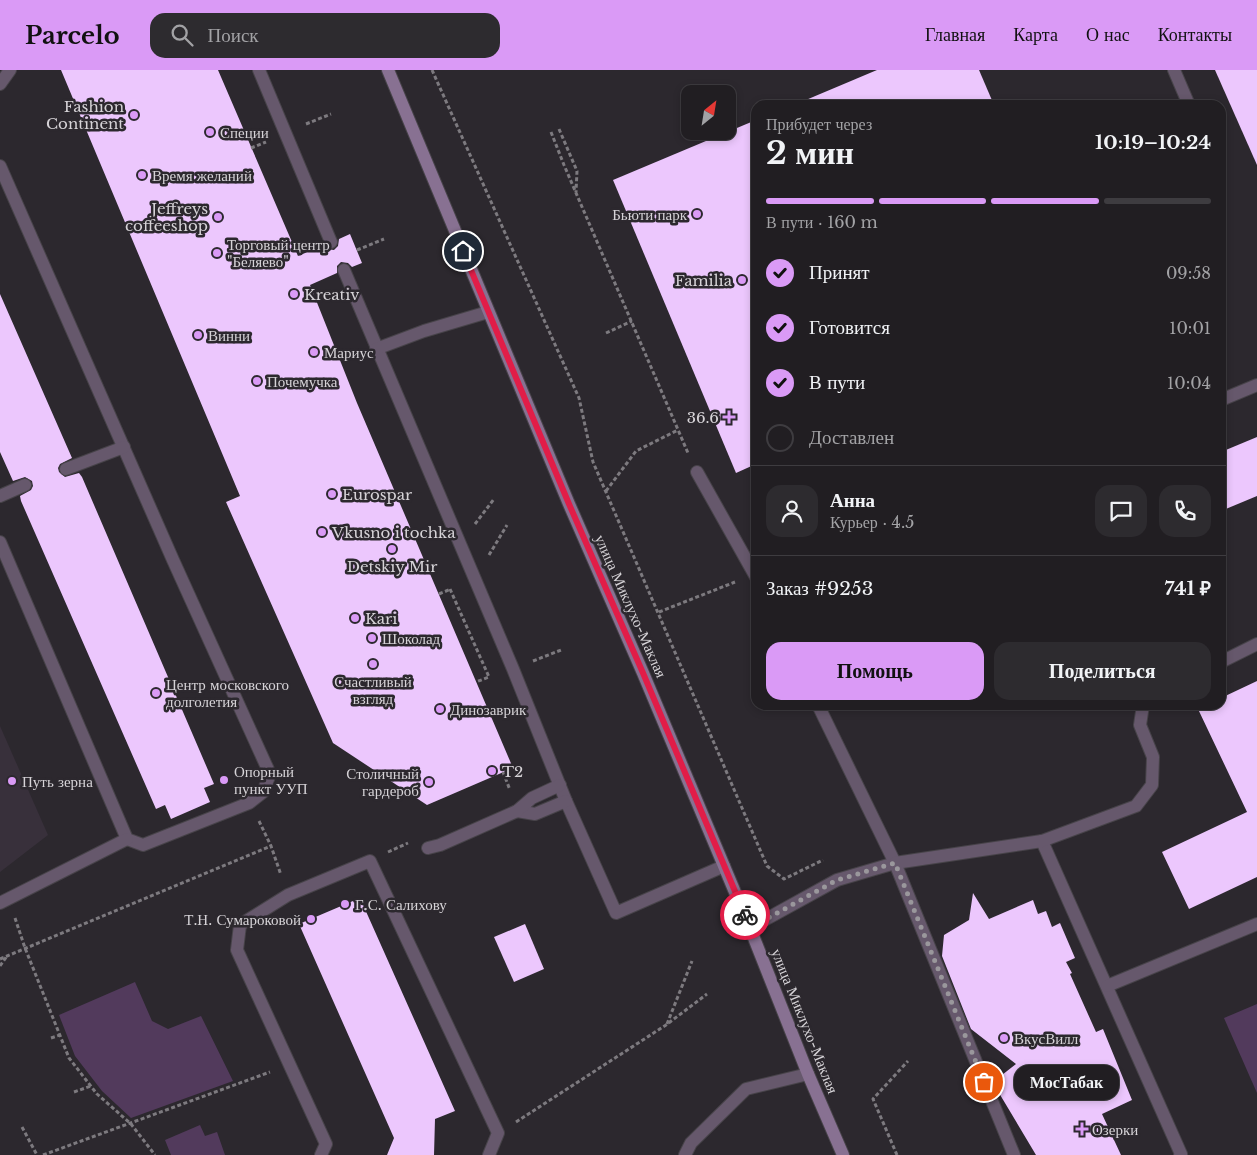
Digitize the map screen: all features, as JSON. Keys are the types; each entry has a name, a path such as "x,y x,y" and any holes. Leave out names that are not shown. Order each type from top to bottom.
{"main road":[{"name":"улица Миклухо-Маклая","path":"388,70 488,312 724,866 794,1033 808,1074 843,1155"}],"lane":[{"path":"0,84 10,70"},
{"path":"259,70 331,242"},
{"path":"1174,70 1187,100"},
{"path":"0,166 270,774 263,792 249,803 143,845 127,839 0,542"},
{"path":"344,270 513,669 566,801 616,913 724,866"},
{"path":"376,349 424,331 488,312"},
{"path":"1226,398 1257,385"},
{"path":"66,469 124,448"},
{"path":"696,472 751,567"},
{"path":"0,496 25,485"},
{"path":"1226,660 1257,644"},
{"path":"820,710 895,863 1014,1155"},
{"path":"750,928 837,880 895,863 1042,841 1136,806 1152,785 1153,757 1140,725 1142,710"},
{"path":"428,848 440,845 517,811 532,798 560,785"},
{"path":"517,811 535,814 566,801"},
{"path":"4,901 127,839"},
{"path":"1042,841 1180,1155"},
{"path":"321,1155 326,1144 237,950 240,925 288,895 370,861 498,1133 489,1155"},
{"path":"1106,986 1257,924"},
{"path":"686,1155 691,1143 746,1090 808,1074"}],"path":[{"path":"432,70 579,398 593,462 767,866 784,879 828,858"},
{"path":"559,129 577,171 576,193"},
{"path":"551,132 696,472"},
{"path":"357,250 384,239"},
{"path":"606,333 632,321"},
{"path":"606,491 636,451 678,430"},
{"path":"659,612 751,578"},
{"path":"450,589 489,677 476,682"},
{"path":"513,669 561,650"},
{"path":"370,861 414,840 428,848"},
{"path":"0,958 271,846 288,895"},
{"path":"4,901 70,1058 97,1094 131,1124 155,1155"},
{"path":"0,966 7,956"},
{"path":"666,1025 692,961"},
{"path":"498,1133 666,1025 707,994"},
{"path":"51,1038 60,1035"},
{"path":"897,1155 873,1099 908,1060"},
{"path":"43,1155 290,1065"},
{"path":"74,1092 91,1086"},
{"path":"22,1127 37,1155"}],"shaded area":[{"name":"Путь зерна","path":"0,726 48,835 0,872"},
{"path":"135,982 152,1021 168,1029 201,1016 233,1081 131,1118 102,1091 75,1056 59,1015"},
{"path":"1257,1004 1257,1093 1224,1018"},
{"path":"200,1125 205,1136 217,1132 225,1155 171,1155 165,1140"}],"building":[{"path":"61,70 218,70 298,256 324,245 326,249 334,250 338,246 339,239 350,234 362,263 352,267 348,263 341,262 337,266 337,273 310,285 357,403 513,768 427,805 333,743 226,502 240,496"},
{"path":"877,70 979,70 992,100 806,100"},
{"path":"1215,70 1257,70 1257,165"},
{"path":"751,122 751,466 736,473 613,180 708,140 736,140 736,128"},
{"path":"0,294 72,458 60,464 59,472 65,477 79,473 82,477 214,784 204,788 210,802 171,819 165,805 156,809 21,501 20,496 31,490 33,486 32,481 25,477 13,481 0,452"},
{"path":"1257,437 1257,496 1226,509 1226,450"},
{"path":"1257,681 1257,877 1189,909 1162,852 1247,812 1198,710 1226,710 1226,696"},
{"path":"973,893 989,919 1033,900 1038,914 1046,911 1052,927 1060,923 1075,958 1066,962 1072,973 1070,974 1096,1032 1103,1029 1132,1100 1102,1114 1121,1155 1036,1155 996,1088 993,1082 1016,1064 971,1029 942,956 944,935 969,920"},
{"path":"360,898 455,1111 435,1119 434,1155 387,1155 394,1138 299,924"},
{"path":"525,924 544,969 514,982 494,937"}],"way so far":[{"path":"745,915 750,928 837,880 895,863 984,1082"}],"place":[{"name":"Fashion Continent","path":"134,115"},
{"name":"Специи","path":"210,132"},
{"name":"Время желаний","path":"142,175"},
{"name":"Бьюти парк","path":"697,214"},
{"name":"Jeffreys coffeeshop","path":"218,217"},
{"name":"Торговый центр \"Беляево\"","path":"217,253"},
{"name":"Familia","path":"742,280"},
{"name":"Kreativ","path":"294,294"},
{"name":"Винни","path":"198,335"},
{"name":"Мариус","path":"314,352"},
{"name":"Почемучка","path":"257,381"},
{"name":"36.6","path":"729,417"},
{"name":"Eurospar","path":"332,494"},
{"name":"Vkusno i tochka","path":"322,532"},
{"name":"Detskiy Mir","path":"392,549"},
{"name":"Kari","path":"355,618"},
{"name":"Шоколад","path":"372,638"},
{"name":"Счастливый взгляд","path":"373,664"},
{"name":"Центр московского долголетия","path":"156,693"},
{"name":"Динозаврик","path":"440,709"},
{"name":"T2","path":"492,771"},
{"name":"Опорный пункт УУП","path":"224,780"},
{"name":"Путь зерна","path":"12,781"},
{"name":"Столичный гардероб","path":"429,782"},
{"name":"Г.С. Салихову","path":"345,904"},
{"name":"Т.Н. Сумароковой","path":"311,919"},
{"name":"ВкусВилл","path":"1004,1038"},
{"name":"МосТабак","path":"984,1082"},
{"name":"Озерки","path":"1082,1129"}],"route":[{"path":"463,251 745,915"}]}
